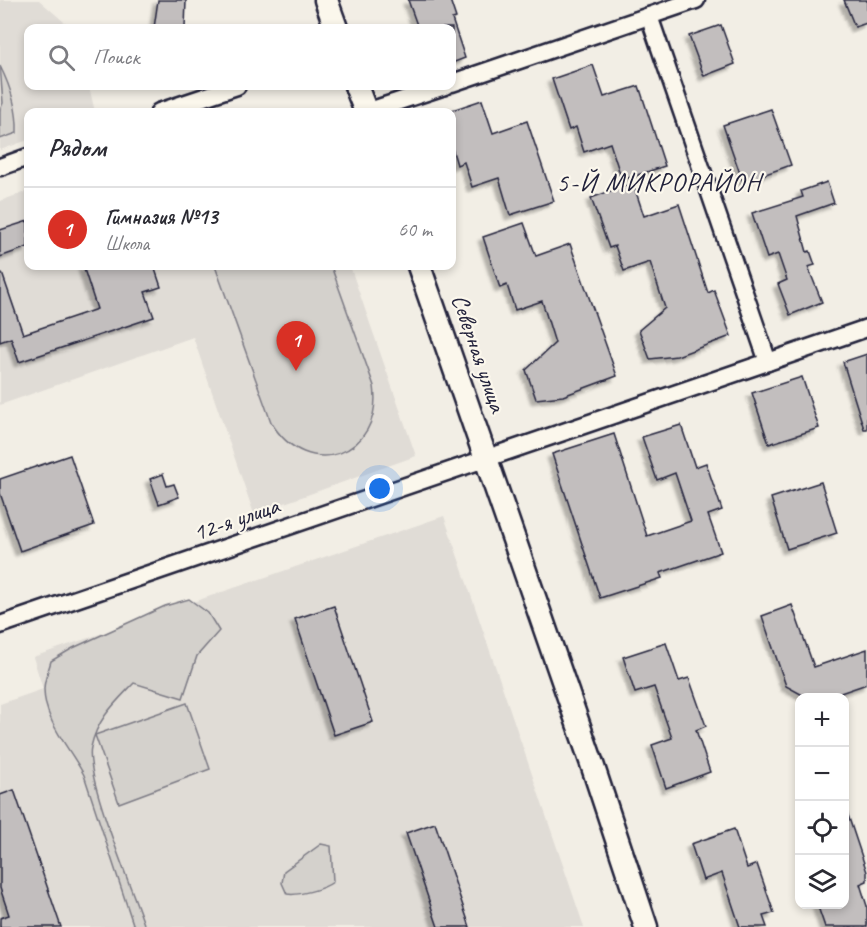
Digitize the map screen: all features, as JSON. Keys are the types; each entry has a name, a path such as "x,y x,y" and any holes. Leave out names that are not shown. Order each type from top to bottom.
{"street":[{"path":"326,0 335,24"},
{"path":"456,82 696,0"},
{"path":"649,16 768,362"},
{"path":"171,108 225,90"},
{"path":"358,90 364,108"},
{"path":"378,108 433,90"},
{"path":"0,167 24,158"},
{"name":"Северная улица","path":"420,270 487,458 646,927"},
{"name":"12-я улица","path":"1,622 867,328"}],"shaded area":[{"path":"0,0 39,0 66,24 24,24 24,90 90,90 94,108 24,108 24,141 0,150"},
{"path":"0,66 13,99 17,133 0,139 0,110 3,103"},
{"path":"24,192 24,270 351,270 416,456 254,514 193,337 0,405 0,201"},
{"path":"216,270 332,270 374,386 374,410 367,430 355,444 340,453 322,456 304,452 286,441 271,422"},
{"path":"444,516 584,927 0,927 0,704 43,689 33,657"},
{"path":"189,599 208,613 219,631 197,656 183,698 134,683 102,720 91,747 91,762 102,808 145,927 134,927 84,775 48,713 45,701 45,682 51,661 73,648 165,606"},
{"path":"187,703 210,769 119,803 95,735"},
{"path":"321,844 331,846 333,882 311,891 287,894 282,883 284,871"}],"building":[{"path":"158,0 186,0 185,24 155,24"},
{"path":"408,0 450,0 456,18 452,19 454,24 417,24"},
{"path":"844,0 867,0 867,23 855,27"},
{"path":"721,25 735,64 704,76 689,36"},
{"path":"456,31 465,58 456,61"},
{"path":"593,65 604,97 639,86 665,166 622,180 610,143 584,152 576,127 569,130 552,79"},
{"path":"482,100 493,133 527,121 554,201 510,215 499,178 472,187 464,162 457,165 456,162 456,109"},
{"path":"771,109 791,165 743,182 723,125"},
{"path":"827,182 834,203 797,216 807,252 810,251 815,265 808,267 822,302 790,315 778,284 787,280 778,254 767,258 752,213 803,197 801,191"},
{"path":"633,183 644,216 679,204 708,293 714,290 731,336 677,356 650,359 639,330 665,308 650,262 624,271 615,246 609,248 591,198"},
{"path":"24,222 24,248 0,257 0,230"},
{"path":"524,223 536,256 570,244 617,376 563,396 536,399 526,370 555,343 542,301 515,310 507,285 500,288 483,237"},
{"path":"84,270 155,270 161,287 145,292 154,317 19,362 11,338 0,342 0,273 2,273 23,334 97,309"},
{"path":"867,354 867,429 864,429 843,362"},
{"path":"802,377 819,428 769,444 752,393"},
{"path":"681,425 695,467 706,463 722,510 708,515 721,552 660,573 662,578 600,598 552,454 614,434 647,536 691,521 675,473 657,480 642,437"},
{"path":"70,455 94,525 20,551 0,493 0,479"},
{"path":"163,474 167,486 174,484 179,497 159,504 150,479"},
{"path":"821,482 837,533 787,549 771,498"},
{"path":"792,605 814,667 867,649 867,684 841,693 799,693 786,686 762,616"},
{"path":"334,606 373,722 334,735 295,619"},
{"path":"666,643 679,681 689,678 706,726 696,730 710,772 666,788 652,745 672,738 654,687 635,693 623,657"},
{"path":"14,790 61,927 0,927 0,918 9,915 0,888 0,795"},
{"path":"849,818 867,872 867,881 860,884 867,906 867,927 825,927 819,909 849,909"},
{"path":"435,823 470,927 438,927 406,833"},
{"path":"734,829 747,868 757,864 774,913 763,916 767,927 740,927 722,873 703,880 691,844"}],"place":[{"name":"Гимназия №13","path":"296,371"}],"district":[{"name":"5-Й МИКРОРАЙОН","path":"659,182"}]}
